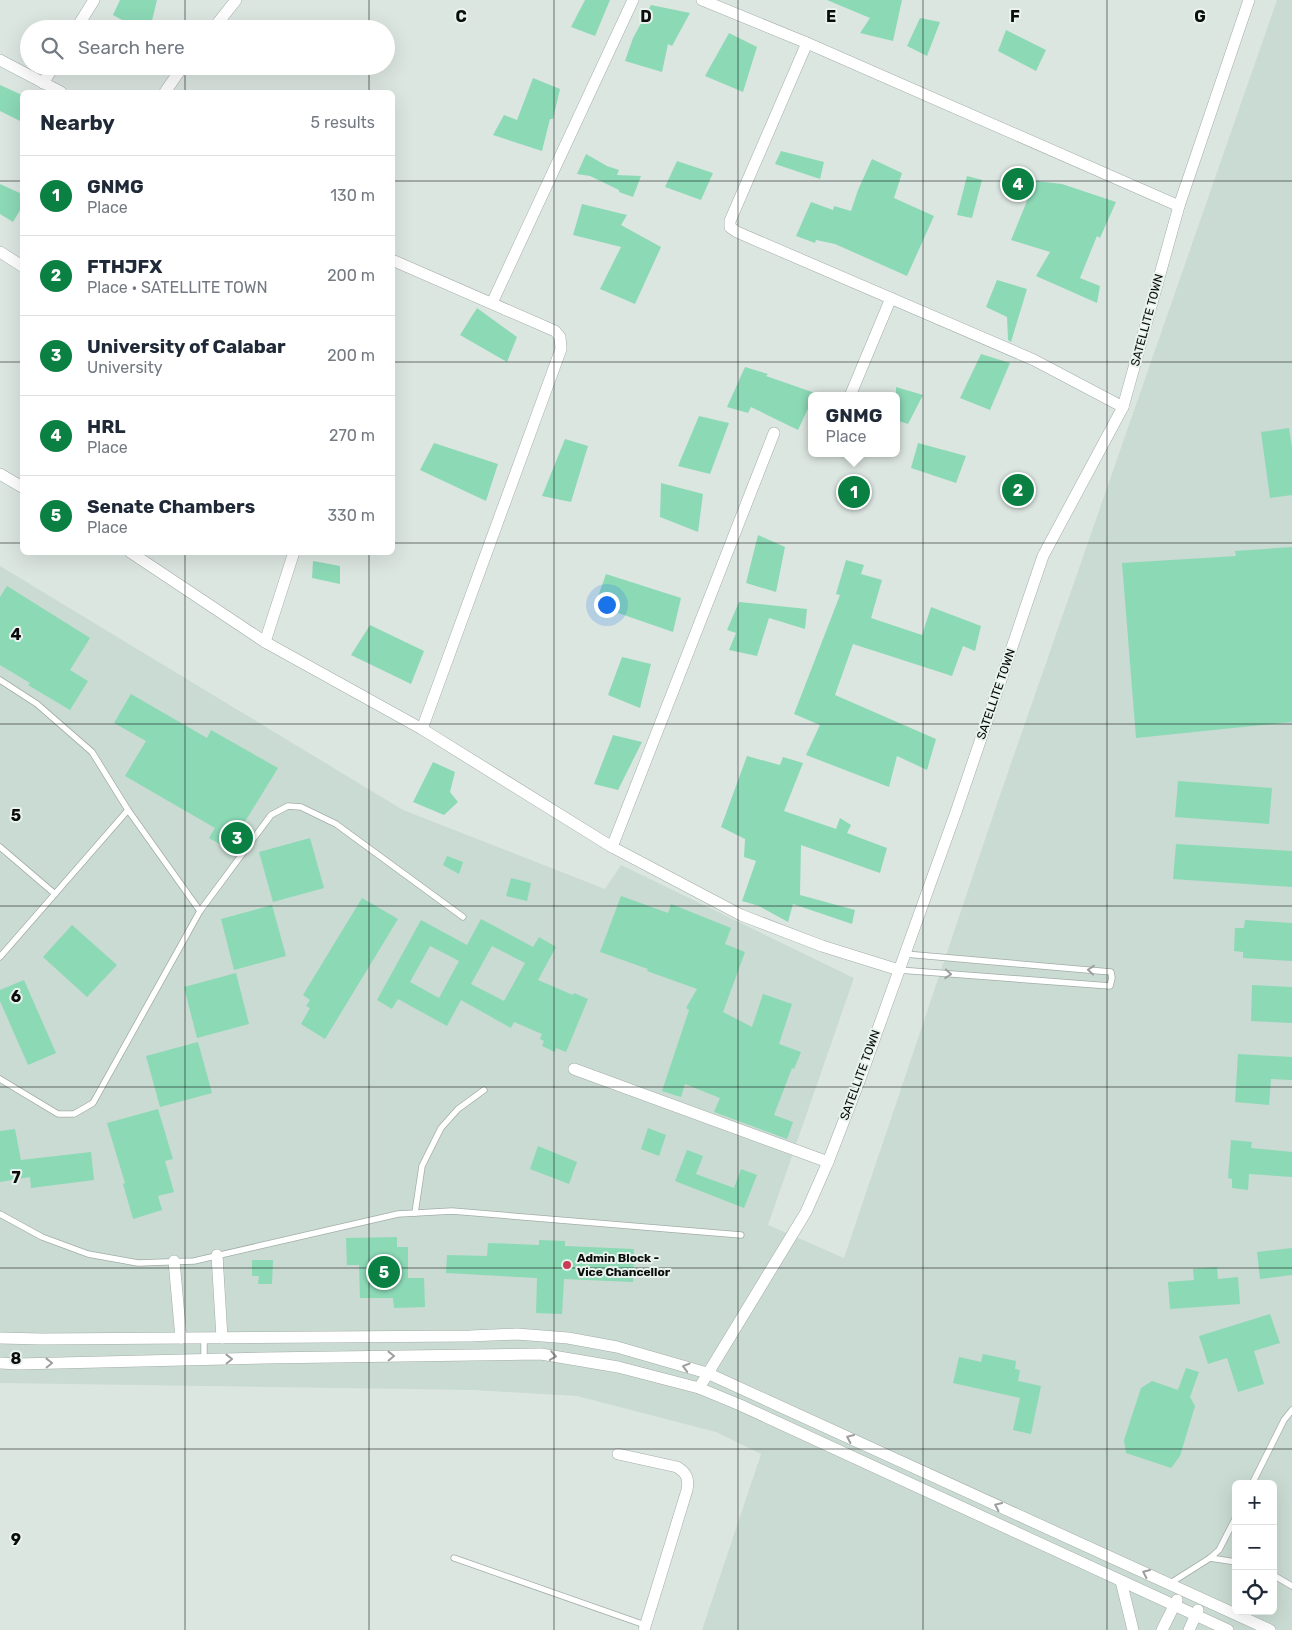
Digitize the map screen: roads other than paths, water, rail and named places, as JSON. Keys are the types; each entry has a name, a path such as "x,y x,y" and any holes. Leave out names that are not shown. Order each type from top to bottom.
{"street":[{"path":"82,20 94,0"},
{"path":"220,20 236,0"},
{"path":"492,303 633,0"},
{"path":"702,0 806,43 1179,206"},
{"name":"SATELLITE TOWN","path":"699,1388 806,1212 828,1162 956,812 1043,556 1123,406 1179,206 1249,0"},
{"path":"806,43 730,221 730,227 737,232 1034,360 1123,406"},
{"path":"0,60 20,70"},
{"path":"29,75 57,90"},
{"path":"44,83 49,75"},
{"path":"166,90 177,75"},
{"path":"0,252 20,265"},
{"path":"395,261 556,331 560,337 561,349 422,729"},
{"path":"852,392 891,298"},
{"path":"612,847 774,433"},
{"path":"0,474 20,486"},
{"path":"134,555 265,642 422,729 612,847 741,915 822,946 899,970"},
{"path":"265,642 293,555"},
{"path":"574,1069 828,1162"},
{"path":"217,1255 222,1338"},
{"path":"174,1262 181,1338"},
{"path":"0,1338 222,1338 518,1334 568,1338 617,1347 707,1373 1270,1630"},
{"path":"0,1363 541,1354 618,1367 699,1388 749,1409 1228,1630"},
{"path":"618,1454 677,1467 685,1472 689,1481 645,1627"},
{"path":"1121,1581 1133,1630"},
{"path":"1162,1630 1181,1590"},
{"path":"1189,1630 1202,1599"}],"lane":[{"path":"0,680 37,704 92,752 128,810 200,911"},
{"path":"0,1079 58,1114 74,1114 93,1103 200,911 271,815 288,806 301,807 336,824 463,917"},
{"path":"0,957 128,810"},
{"path":"0,847 55,894"},
{"path":"899,970 1110,986 1112,978 1111,972 904,954"},
{"path":"416,1213 422,1166 441,1128 458,1109 484,1090"},
{"path":"0,1214 42,1237 88,1254 138,1263 194,1260 398,1214 452,1211 741,1235"},
{"path":"204,1338 204,1359"},
{"path":"1254,1480 1284,1420 1292,1410"},
{"path":"1169,1584 1210,1558 1219,1550 1232,1525"},
{"path":"454,1558 645,1627"},
{"path":"1210,1558 1232,1561"},
{"path":"1277,1577 1292,1586"}],"place":[{"name":"HRL","path":"1018,184"},
{"name":"FTHJFX","path":"1018,490"},
{"name":"GNMG","path":"854,492"},
{"name":"University of Calabar","path":"237,838"},
{"name":"Admin Block - Vice Chancellor","path":"567,1265"},
{"name":"Senate Chambers","path":"384,1272"}]}
